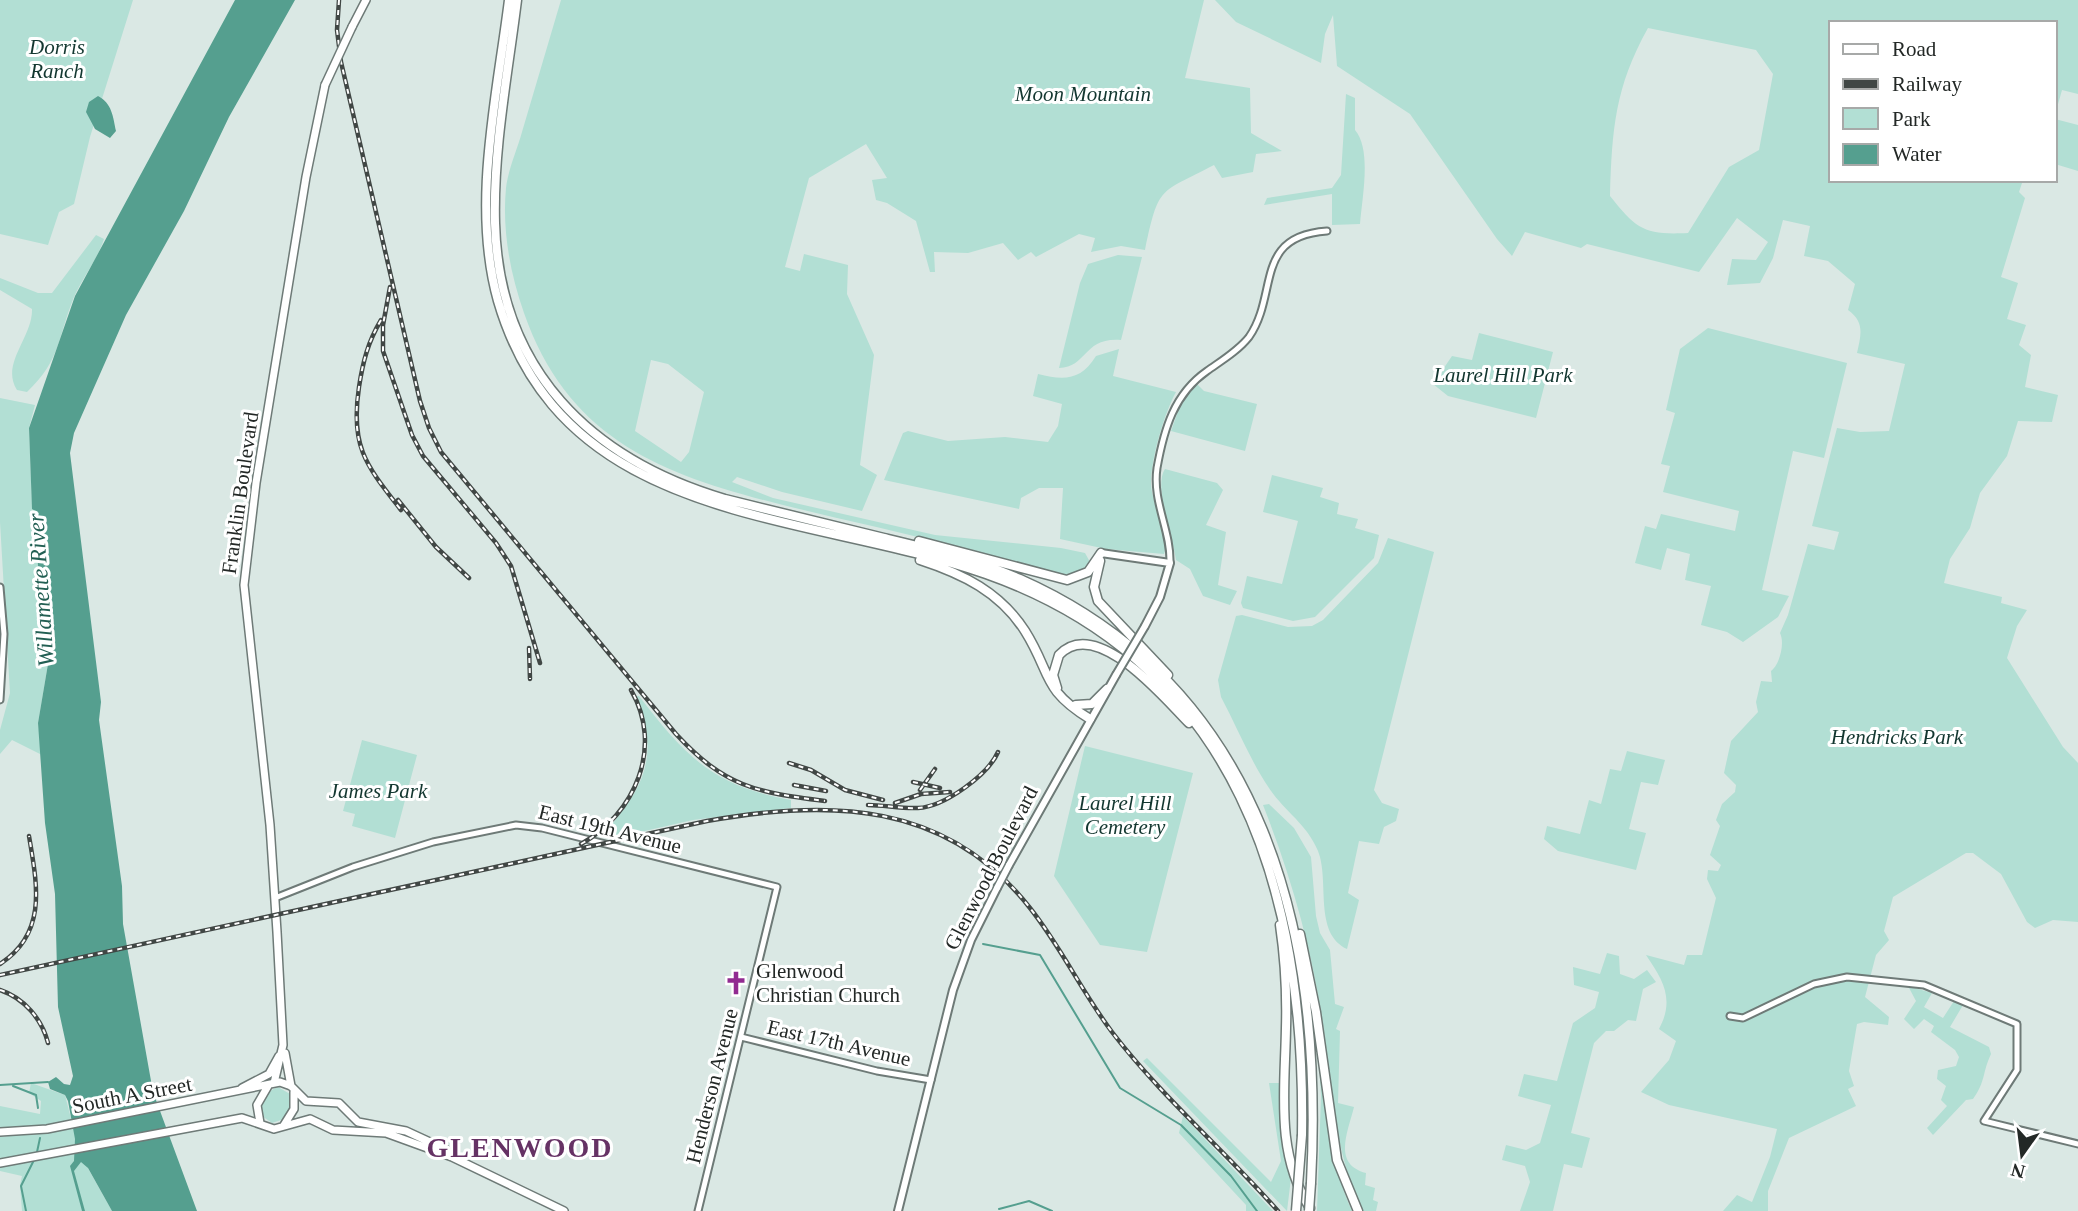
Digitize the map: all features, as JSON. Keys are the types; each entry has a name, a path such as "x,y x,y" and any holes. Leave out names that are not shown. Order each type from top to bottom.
{"highway":[{"path":"509,0 490,159 487,235 493,282 506,324 536,381 582,435 617,462 661,486 716,504 964,558 1048,591 1128,643 1174,687 1210,729 1240,777 1267,834 1289,905 1301,965 1312,1057 1310,1211"},
{"path":"517,0 497,171 495,235 498,265 512,318 539,372 584,426 620,454 654,473 725,499 985,573 1065,610 1111,641 1177,701 1209,743 1248,808 1279,898 1298,1013 1302,1135 1296,1211"},
{"path":"867,538 952,548 1067,580 1088,572 1101,553"},
{"path":"867,538 954,572 996,597 1024,630 1056,694 1091,716"},
{"path":"1101,553 1094,587 1098,601 1157,660 1174,687"},
{"path":"1091,716 1059,691 1055,683 1054,667 1059,655 1070,646 1095,645 1115,656 1146,680 1209,743"},
{"path":"1076,705 1092,704 1107,689"},
{"path":"1279,898 1286,987 1285,1138 1293,1172 1310,1211"},
{"path":"1289,905 1297,921 1314,1000 1337,1160 1358,1211"}],"main road":[{"name":"Franklin Boulevard","path":"284,1126 294,1109 283,1045 267,786 246,611 245,567 306,177 325,85 366,0"},
{"path":"1101,553 1170,563"},
{"name":"Glenwood Boulevard","path":"898,1211 961,965 1009,865 1091,716 1145,626 1163,590 1170,563"},
{"name":"Franklin Boulevard","path":"260,1123 257,1105 272,1084 283,1045"},
{"path":"218,1096 266,1076 274,1067 283,1045"},
{"path":"272,1084 292,1089 310,1102 339,1103 348,1114 362,1123 406,1131 445,1149 452,1157"},
{"name":"South A Street","path":"0,1134 47,1129 272,1084"},
{"path":"321,1123 319,1113 327,1102"},
{"path":"341,1129 347,1122 348,1114"},
{"path":"0,1163 230,1120 248,1118 271,1129 304,1119 321,1123 331,1129 386,1133 452,1157 564,1211"}],"street":[{"path":"1170,563 1169,543 1156,497 1156,477 1174,407 1191,382 1248,337 1259,314 1272,264 1284,246 1304,235 1327,231"},
{"path":"0,587 4,634 0,700"},
{"name":"East 19th Avenue","path":"275,898 398,852 471,833 523,825 777,887"},
{"name":"Henderson Avenue","path":"698,1211 777,887"},
{"path":"1730,1016 1743,1018 1814,984 1847,977 1924,985 2017,1024 2018,1065 1984,1121 2078,1144"},
{"name":"East 17th Avenue","path":"741,1037 877,1071 931,1080"}],"green space":[{"name":"Dorris Ranch","path":"0,0 133,0 90,137 74,204 59,212 48,245 0,234"},
{"name":"Moon Mountain","path":"561,0 1204,0 1185,78 1250,88 1251,133 1282,151 1256,154 1253,172 1222,178 1214,165 1172,187 1158,202 1145,250 1121,246 1091,252 1095,238 1079,234 1036,257 1031,252 1018,260 1003,243 968,253 934,252 935,272 930,272 916,221 887,203 876,200 872,180 887,178 866,144 809,178 785,267 800,271 804,254 848,265 847,294 874,355 860,465 877,475 862,511 782,492 737,477 732,482 773,498 935,535 1061,548 1085,553 1090,562 1084,569 1069,576 1047,574 957,547 787,506 701,481 662,466 627,447 595,423 567,393 543,357 519,298 506,235 505,204 509,174","holes":["651,360 668,364 704,392 689,452 681,462 635,431"]},
{"name":"Hendricks Park","path":"1215,0 2078,0 2078,94 2062,90 2057,108 2057,21 1829,21 1829,182 2022,182 2019,192 2025,198 2001,277 2018,283 2007,319 2026,325 2019,345 2031,355 2025,387 2058,395 2052,422 2018,421 2007,456 1980,493 1970,528 1950,559 1944,583 2002,597 2001,603 2027,610 2017,626 2007,658 2063,747 2078,763 2078,922 2053,920 2035,928 2027,922 2001,874 1973,853 1966,853 1893,897 1884,931 1889,940 1876,955 1865,997 1889,1017 1888,1025 1864,1022 1857,1024 1849,1071 1854,1086 1848,1089 1856,1106 1789,1138 1768,1191 1768,1211 1723,1211 1737,1195 1752,1202 1770,1157 1777,1129 1669,1105 1641,1092 1669,1060 1676,1041 1659,1029 1666,1008 1665,990 1646,955 1684,965 1687,955 1702,955 1716,898 1707,879 1708,870 1718,871 1721,865 1710,855 1720,826 1716,820 1722,804 1735,792 1736,785 1724,773 1731,741 1758,712 1756,702 1761,681 1772,682 1771,671 1777,664 1782,648 1780,633 1788,615 1808,544 1834,550 1839,532 1812,526 1837,428 1860,432 1889,431 1905,364 1857,353 1859,324 1848,310 1855,284 1828,261 1804,256 1810,226 1783,220 1773,258 1760,283 1727,285 1732,259 1756,260 1768,242 1737,218 1699,272 1587,244 1581,248 1525,232 1512,256 1497,239 1410,114 1337,66 1333,15 1325,34 1321,63 1236,22","holes":["1648,28 1756,50 1773,74 1759,150 1729,167 1688,233 1661,233 1643,228 1610,196 1617,109 1628,70"]},
{"path":"1346,94 1355,98 1355,130 1365,162 1360,224 1332,225 1332,194 1264,205 1267,198 1332,188 1341,175"},
{"path":"2057,120 2078,125 2078,171 2057,165"},
{"path":"96,235 104,239 74,297 53,358 27,392 17,390 12,370 28,330 32,309 0,290 0,278 38,293 52,293"},
{"path":"1118,255 1142,257 1121,340 1099,343 1076,363 1059,368 1080,283 1088,264"},
{"path":"1708,328 1847,363 1824,458 1793,451 1762,590 1789,596 1778,617 1743,642 1727,632 1701,625 1711,586 1685,580 1690,554 1667,548 1661,570 1635,563 1645,526 1656,529 1661,514 1735,531 1739,511 1663,492 1670,466 1661,464 1675,413 1666,410 1680,349"},
{"name":"Laurel Hill Park","path":"1479,333 1553,352 1536,418 1448,396 1433,384 1452,356 1472,360"},
{"path":"1119,349 1113,376 1176,392 1159,435 1151,481 1165,539 1164,554 1106,549 1060,539 1063,488 1039,488 1021,498 1019,509 884,480 903,433 908,431 948,441 1005,437 1048,442 1058,426 1062,404 1033,396 1038,374 1056,378 1072,377 1084,370 1096,356"},
{"path":"1197,384 1204,391 1257,404 1245,451 1171,431 1182,400"},
{"path":"0,398 35,405 29,428 32,505 39,513 36,531 41,619 48,664 38,723 42,755 12,740 0,754 0,730 10,693 0,522"},
{"path":"1165,469 1217,483 1223,490 1206,525 1226,532 1218,585 1237,591 1230,605 1203,596 1190,569 1176,560 1162,500 1162,477"},
{"path":"1272,475 1323,488 1320,497 1339,503 1337,514 1358,519 1355,528 1379,535 1374,558 1315,617 1293,621 1243,608 1241,603 1247,576 1282,584 1298,521 1263,512"},
{"path":"1388,538 1434,552 1374,790 1382,803 1399,809 1396,821 1384,827 1379,844 1359,841 1348,893 1359,900 1347,949 1336,941 1326,919 1318,851 1302,825 1275,796 1262,777 1221,697 1218,680 1236,616 1242,615 1288,627 1312,626 1323,620 1378,563"},
{"path":"636,696 639,696 672,736 703,766 741,786 791,800 791,808 693,820 614,838 610,826 633,795 646,765 647,733"},
{"name":"James Park","path":"362,740 417,755 395,838 352,826 355,814 343,811"},
{"name":"Laurel Hill Cemetery","path":"1085,746 1193,773 1147,952 1100,945 1054,876"},
{"path":"1627,751 1665,760 1658,785 1641,782 1629,829 1646,833 1636,870 1558,851 1544,839 1547,826 1580,834 1589,800 1601,804 1610,769 1621,771"},
{"path":"1269,804 1294,828 1311,857 1316,916 1320,933 1330,950 1335,1004 1344,1007 1336,1029 1340,1031 1338,1103 1354,1107 1346,1136 1346,1155 1355,1169 1366,1173 1365,1185 1375,1188 1373,1200 1378,1202 1376,1211 1362,1211 1346,1167 1337,1126 1315,979 1293,891 1263,805"},
{"path":"1607,953 1619,956 1620,974 1634,979 1647,970 1656,982 1643,989 1636,1021 1628,1020 1614,1031 1606,1031 1594,1043 1571,1133 1590,1138 1582,1168 1564,1164 1553,1211 1520,1211 1530,1182 1525,1166 1502,1160 1506,1145 1526,1150 1540,1143 1551,1105 1518,1096 1524,1074 1557,1081 1573,1023 1595,1008 1599,992 1574,985 1573,967 1600,974"},
{"path":"1908,986 1932,993 1924,1007 1943,1018 1954,1001 1963,1005 1950,1027 1989,1047 1991,1054 1973,1099 1966,1100 1933,1135 1927,1128 1947,1106 1941,1100 1946,1086 1937,1079 1938,1070 1956,1066 1959,1057 1955,1050 1931,1032 1934,1026 1924,1019 1914,1029 1904,1019 1916,1001"},
{"path":"1318,1044 1333,1150 1352,1211 1317,1211 1321,1096"},
{"path":"1147,1058 1271,1182 1281,1161 1269,1083 1279,1083 1282,1149 1291,1178 1287,1211 1143,1061"},
{"path":"31,1083 65,1095 80,1154 112,1211 22,1211 22,1176 0,1171 0,1167 16,1164 16,1157 0,1158 0,1137 46,1132 46,1125 0,1128 0,1106 40,1114 41,1101 29,1093"},
{"path":"278,1087 290,1094 291,1108 284,1119 272,1123 262,1116 261,1107 267,1095"},
{"path":"1183,1116 1273,1211 1246,1211 1246,1205 1179,1133"}],"water":[{"name":"Willamette River","path":"235,0 295,0 229,117 184,211 126,315 74,433 70,453 101,702 99,720 122,886 123,924 153,1092 197,1211 112,1211 88,1168 81,1162 74,1171 85,1211 82,1211 70,1166 74,1161 75,1139 68,1101 65,1095 50,1089 48,1082 56,1077 64,1084 70,1085 73,1076 58,1007 55,894 45,823 38,723 48,664 41,619 36,531 39,513 32,509 29,428 75,296"},
{"path":"98,96 109,106 113,116 116,131 110,138 95,129 86,112 89,102"}],"waterway":[{"path":"983,944 1040,955 1120,1088 1181,1125 1231,1176 1257,1211"},
{"path":"0,1085 48,1082"},
{"path":"13,1086 36,1095 38,1108"},
{"path":"37,1152 40,1138"},
{"path":"26,1211 21,1186 35,1158"},
{"path":"999,1209 1029,1201 1052,1211"}],"railway":[{"path":"339,0 337,30 341,62 420,401 441,452 676,734 694,752 710,766 743,784 779,794 825,801"},
{"path":"390,287 383,325 383,351 412,435 423,456 496,543 511,566 540,663"},
{"path":"381,320 369,344 362,369 357,425 363,454 378,480 401,510"},
{"path":"398,500 436,547 469,578"},
{"path":"529,648 530,679"},
{"path":"581,844 600,831 616,815 639,777 645,734 641,712 631,690"},
{"path":"868,805 918,808 940,802 975,780 998,752"},
{"path":"789,763 811,770 845,790 883,800"},
{"path":"920,790 935,769"},
{"path":"913,782 940,788"},
{"path":"794,785 826,791"},
{"path":"895,803 921,794 950,792"},
{"path":"0,975 707,821 797,810 883,816 923,828 962,846 997,873 1041,923 1101,1017 1131,1056 1278,1211"},
{"path":"0,964 15,952 26,938 36,906 35,872 29,836"},
{"path":"0,990 17,998 31,1011 48,1043"}],"place":[{"name":"Glenwood Christian Church","path":"736,983"}],"district":[{"name":"GLENWOOD","path":"520,1147"}]}
